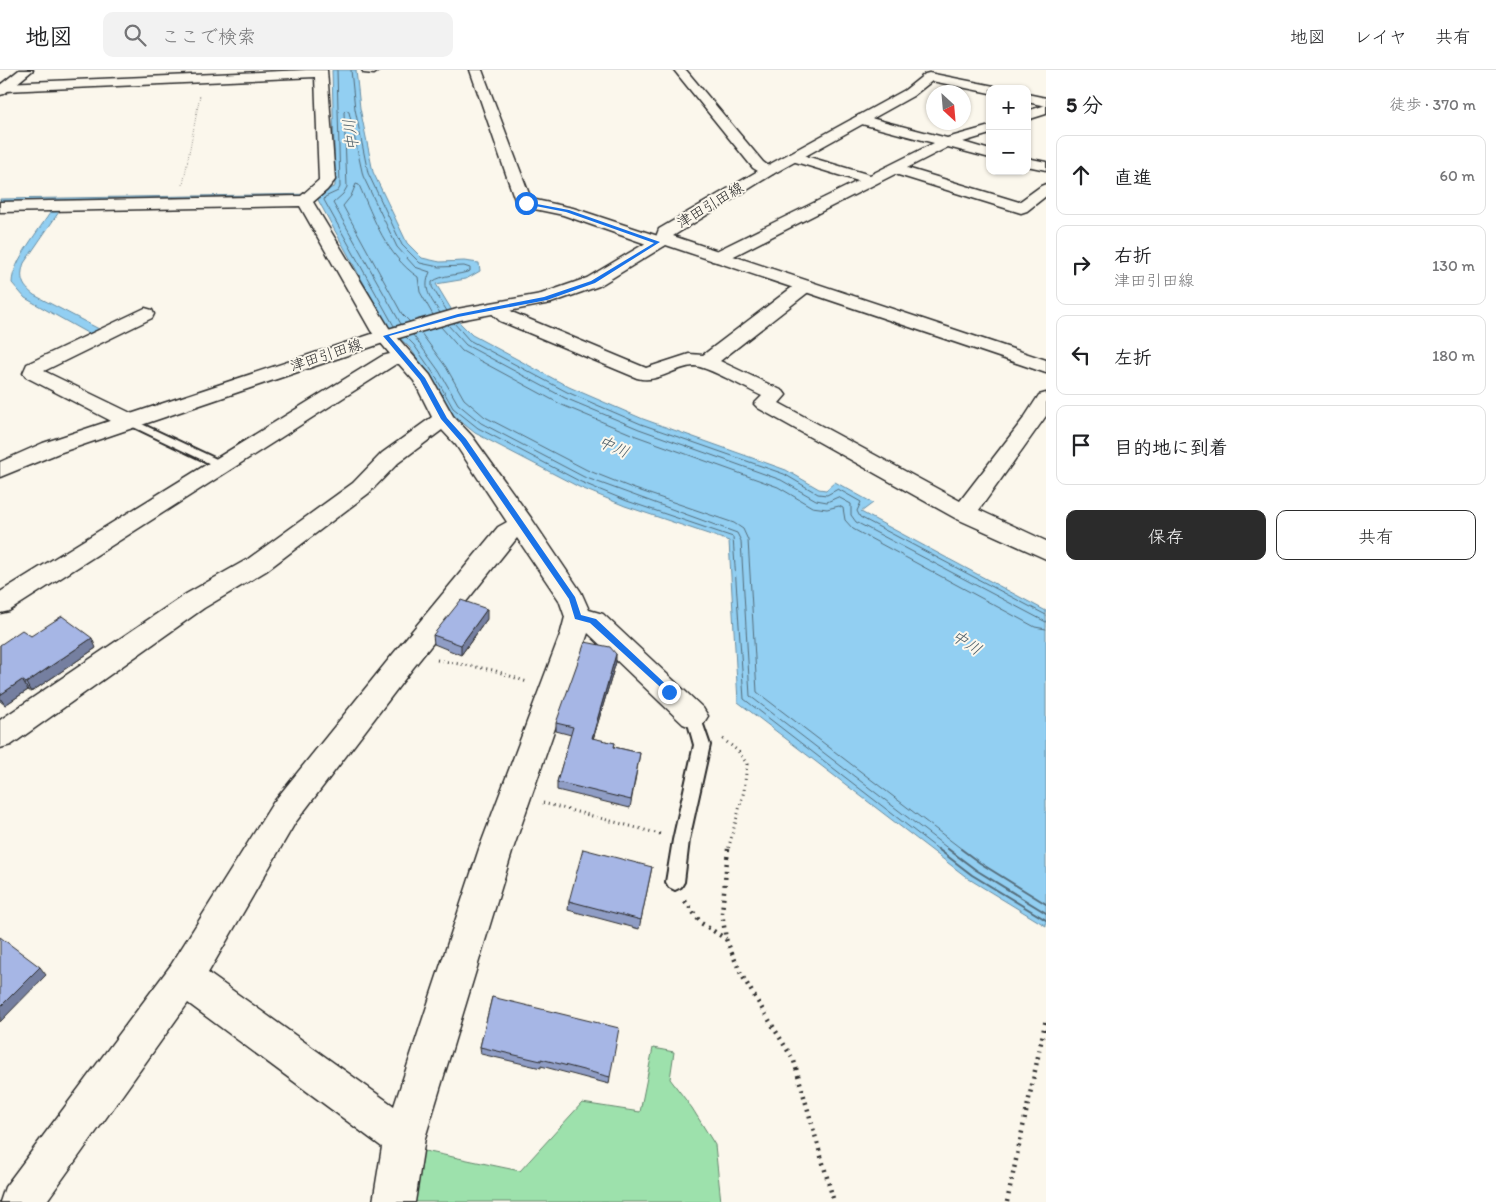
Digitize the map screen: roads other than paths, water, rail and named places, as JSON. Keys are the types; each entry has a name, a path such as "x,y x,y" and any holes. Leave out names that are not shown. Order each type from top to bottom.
{"street":[{"path":"2,89 27,70"},
{"path":"368,70 374,70"},
{"path":"476,70 523,200 526,203 567,211 718,257 1046,367"},
{"path":"680,70 758,164 768,171"},
{"path":"0,207 306,201 327,180 321,72 2,89"},
{"name":"津田引田線","path":"0,470 51,448 129,421 394,342 458,316 545,298 593,282 661,240 664,233 859,119 909,93 924,74 986,88"},
{"path":"1031,99 1046,102"},
{"path":"1031,115 1046,110"},
{"path":"859,119 986,153"},
{"path":"718,257 946,143 986,131"},
{"path":"794,157 870,180"},
{"path":"1031,163 1046,166"},
{"path":"893,169 1021,208 1046,189"},
{"path":"306,201 394,342 423,379 444,419 464,440 572,599 578,617 575,632 496,849 404,1138 394,1202"},
{"path":"707,361 805,286"},
{"path":"495,308 507,317 644,374 654,373 689,360 707,361 776,395 765,404 964,513 1046,552"},
{"path":"129,421 33,373 34,368 145,314"},
{"path":"0,604 390,360 394,342"},
{"path":"964,513 1033,420 1046,398"},
{"path":"0,736 195,601 257,565 362,488 390,458 444,419"},
{"path":"20,1202 184,978 284,813 409,653 507,533 522,524"},
{"path":"578,617 593,621 693,716"},
{"path":"184,978 404,1138"}],"lane":[{"path":"129,421 221,465"},
{"path":"675,882 681,840 702,745 693,716"}],"water":[{"name":"中川","path":"332,70 356,70 360,108 373,172 407,243 422,258 440,262 464,261 479,263 480,271 466,279 436,284 459,322 472,335 569,387 643,419 786,470 819,489 826,490 835,482 873,503 861,512 1046,611 1046,926 969,879 738,702 729,541 625,506 579,487 475,433 449,412 430,377 410,348 387,326 317,198 0,203 0,199 320,194 335,186"},
{"path":"61,209 24,263 22,277 24,285 34,295 99,329 89,334 25,298 12,283 13,275 21,256 52,210"}]}
